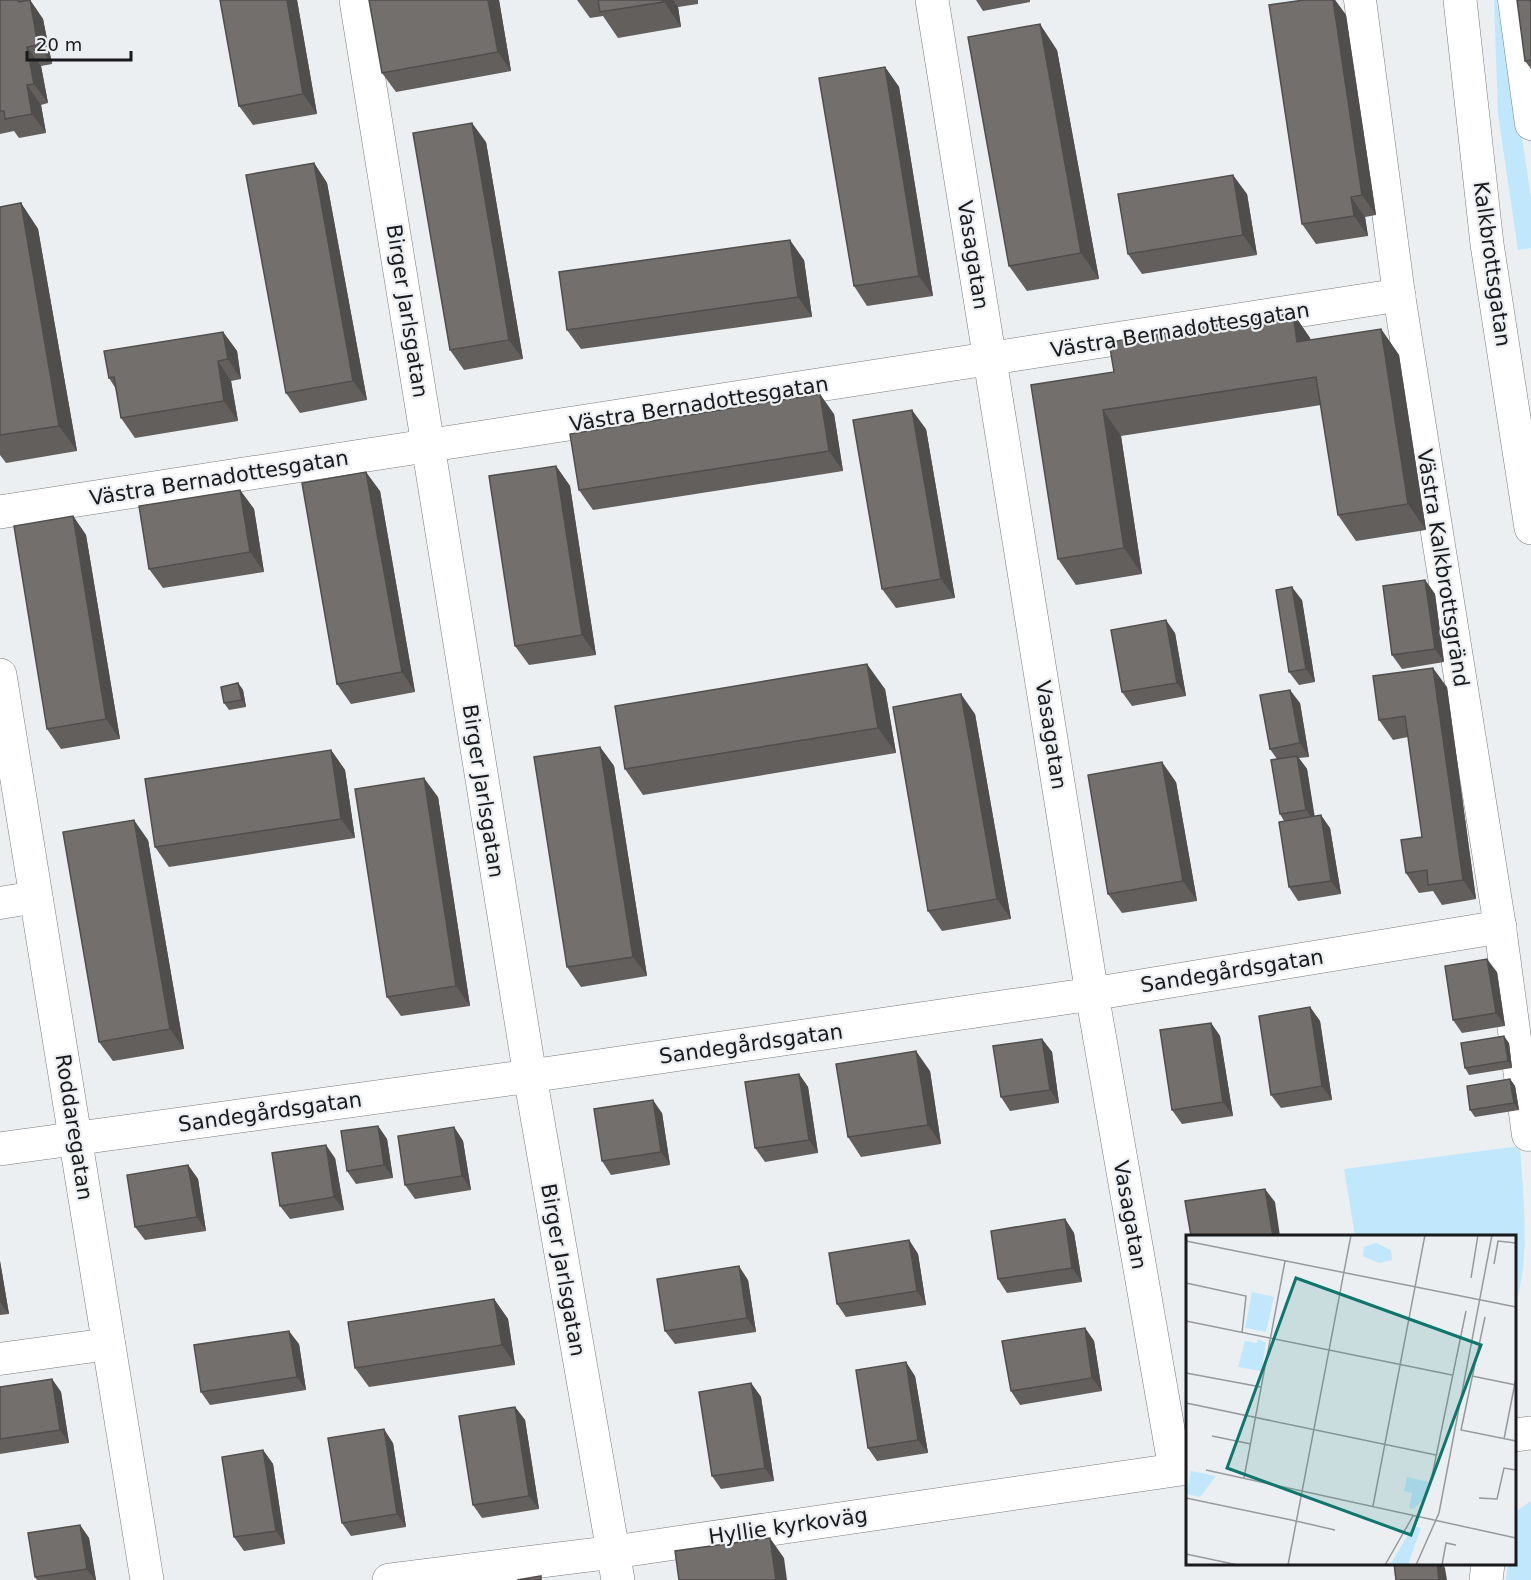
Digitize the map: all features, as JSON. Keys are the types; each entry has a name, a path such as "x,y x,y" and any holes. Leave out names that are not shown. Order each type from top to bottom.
{"street":[{"name":"Birger Jarlsgatan","path":"356,0 429,445 473,736 616,1566"},
{"name":"Vasagatan","path":"932,0 1092,994 1182,1469"},
{"name":"Västra Kalkbrottsgränd","path":"1360,0 1399,295 1500,927 1528,1135"},
{"name":"Kalkbrottsgatan","path":"1460,0 1487,244 1531,528"},
{"path":"1514,0 1531,124"},
{"name":"Västra Bernadottesgatan","path":"0,512 1399,295"},
{"name":"Roddaregatan","path":"0,675 147,1580"},
{"path":"0,903 36,897"},
{"name":"Sandegårdsgatan","path":"0,1149 530,1076 1092,994 1500,927"},
{"path":"0,1359 109,1344"},
{"path":"1516,1435 1531,1433"},
{"name":"Hyllie kyrkoväg","path":"389,1580 616,1566 1182,1469"},
{"path":"1486,1580 1488,1565"}],"shaded area":[{"path":"1494,0 1502,0 1531,198 1531,248 1518,250 1498,114"},
{"path":"1520,1146 1524,1247 1523,1268 1516,1301 1516,1235 1355,1235 1344,1169"},
{"path":"1531,1501 1531,1580 1506,1580 1508,1565 1516,1565 1518,1510"}],"building":[{"path":"0,0 18,0 19,2 30,0 38,45 27,47 34,84 27,85 32,114 5,119 4,111 0,111"},
{"path":"220,0 287,0 303,94 239,106"},
{"path":"369,0 488,0 498,52 382,73"},
{"path":"598,0 663,0 663,2 600,12"},
{"path":"1304,0 1333,0 1362,195 1351,197 1354,216 1302,224 1269,5"},
{"path":"1517,0 1531,0 1531,60 1525,61"},
{"path":"1040,24 1081,253 1009,266 968,37"},
{"path":"885,67 919,276 854,286 819,78"},
{"path":"472,123 509,340 450,350 413,133"},
{"path":"314,163 353,381 286,393 246,175"},
{"path":"1233,175 1243,235 1128,254 1118,194"},
{"path":"21,203 59,426 0,435 0,207"},
{"path":"790,240 798,297 567,330 559,272"},
{"path":"1293,313 1297,342 1381,329 1408,504 1338,515 1316,377 1103,410 1124,548 1058,559 1031,385 1114,372 1109,342"},
{"path":"223,332 228,359 218,361 224,401 121,418 114,377 109,378 104,351"},
{"path":"820,394 829,451 579,490 570,434"},
{"path":"912,410 941,579 882,589 853,420"},
{"path":"556,466 582,635 515,646 489,476"},
{"path":"366,472 402,672 337,684 302,483"},
{"path":"240,490 250,552 149,569 139,506"},
{"path":"73,516 106,719 47,729 14,526"},
{"path":"1425,580 1435,649 1392,655 1383,586"},
{"path":"1292,587 1306,669 1289,672 1276,590"},
{"path":"1166,620 1177,683 1122,692 1111,630"},
{"path":"867,664 878,728 625,769 615,706"},
{"path":"1433,668 1463,880 1428,885 1427,870 1406,873 1401,840 1422,837 1405,716 1379,720 1373,676"},
{"path":"238,683 242,700 224,703 221,687"},
{"path":"1290,690 1300,743 1270,749 1260,695"},
{"path":"961,694 997,899 928,911 893,707"},
{"path":"600,747 633,957 567,967 534,757"},
{"path":"331,750 341,819 155,847 145,779"},
{"path":"1297,756 1306,810 1280,814 1271,760"},
{"path":"1162,762 1183,881 1108,894 1088,775"},
{"path":"424,778 456,986 387,997 355,789"},
{"path":"1321,815 1331,881 1289,887 1279,822"},
{"path":"134,820 170,1029 99,1042 63,832"},
{"path":"1487,959 1496,1013 1453,1020 1445,966"},
{"path":"1310,1007 1322,1086 1271,1095 1259,1016"},
{"path":"1211,1023 1223,1102 1172,1110 1160,1030"},
{"path":"1504,1036 1508,1061 1465,1068 1461,1043"},
{"path":"1042,1039 1050,1090 1001,1097 993,1046"},
{"path":"916,1051 928,1125 848,1137 836,1064"},
{"path":"799,1074 809,1140 755,1148 745,1082"},
{"path":"1510,1079 1514,1103 1470,1110 1467,1086"},
{"path":"653,1100 661,1152 602,1161 594,1109"},
{"path":"378,1126 384,1165 347,1171 341,1131"},
{"path":"454,1127 462,1176 405,1185 398,1136"},
{"path":"326,1145 334,1197 280,1206 272,1153"},
{"path":"188,1165 197,1217 135,1227 127,1175"},
{"path":"1265,1189 1273,1235 1191,1235 1185,1201"},
{"path":"1065,1219 1072,1268 998,1279 991,1231"},
{"path":"909,1240 917,1291 837,1304 829,1253"},
{"path":"739,1266 747,1318 665,1331 657,1279"},
{"path":"494,1299 502,1345 355,1368 348,1322"},
{"path":"1085,1328 1092,1378 1011,1391 1002,1341"},
{"path":"289,1331 297,1377 201,1392 194,1345"},
{"path":"906,1362 918,1440 868,1448 856,1370"},
{"path":"52,1379 60,1430 0,1439 0,1387"},
{"path":"751,1383 765,1468 712,1476 699,1392"},
{"path":"515,1407 529,1496 473,1505 459,1416"},
{"path":"384,1429 397,1514 342,1523 328,1438"},
{"path":"263,1450 276,1531 234,1537 222,1457"},
{"path":"80,1525 87,1569 35,1577 28,1533"},
{"path":"770,1538 776,1580 679,1580 675,1551"},
{"path":"1394,1565 1437,1565 1439,1580 1396,1580"},
{"path":"541,1576 541,1580 517,1580"}]}
